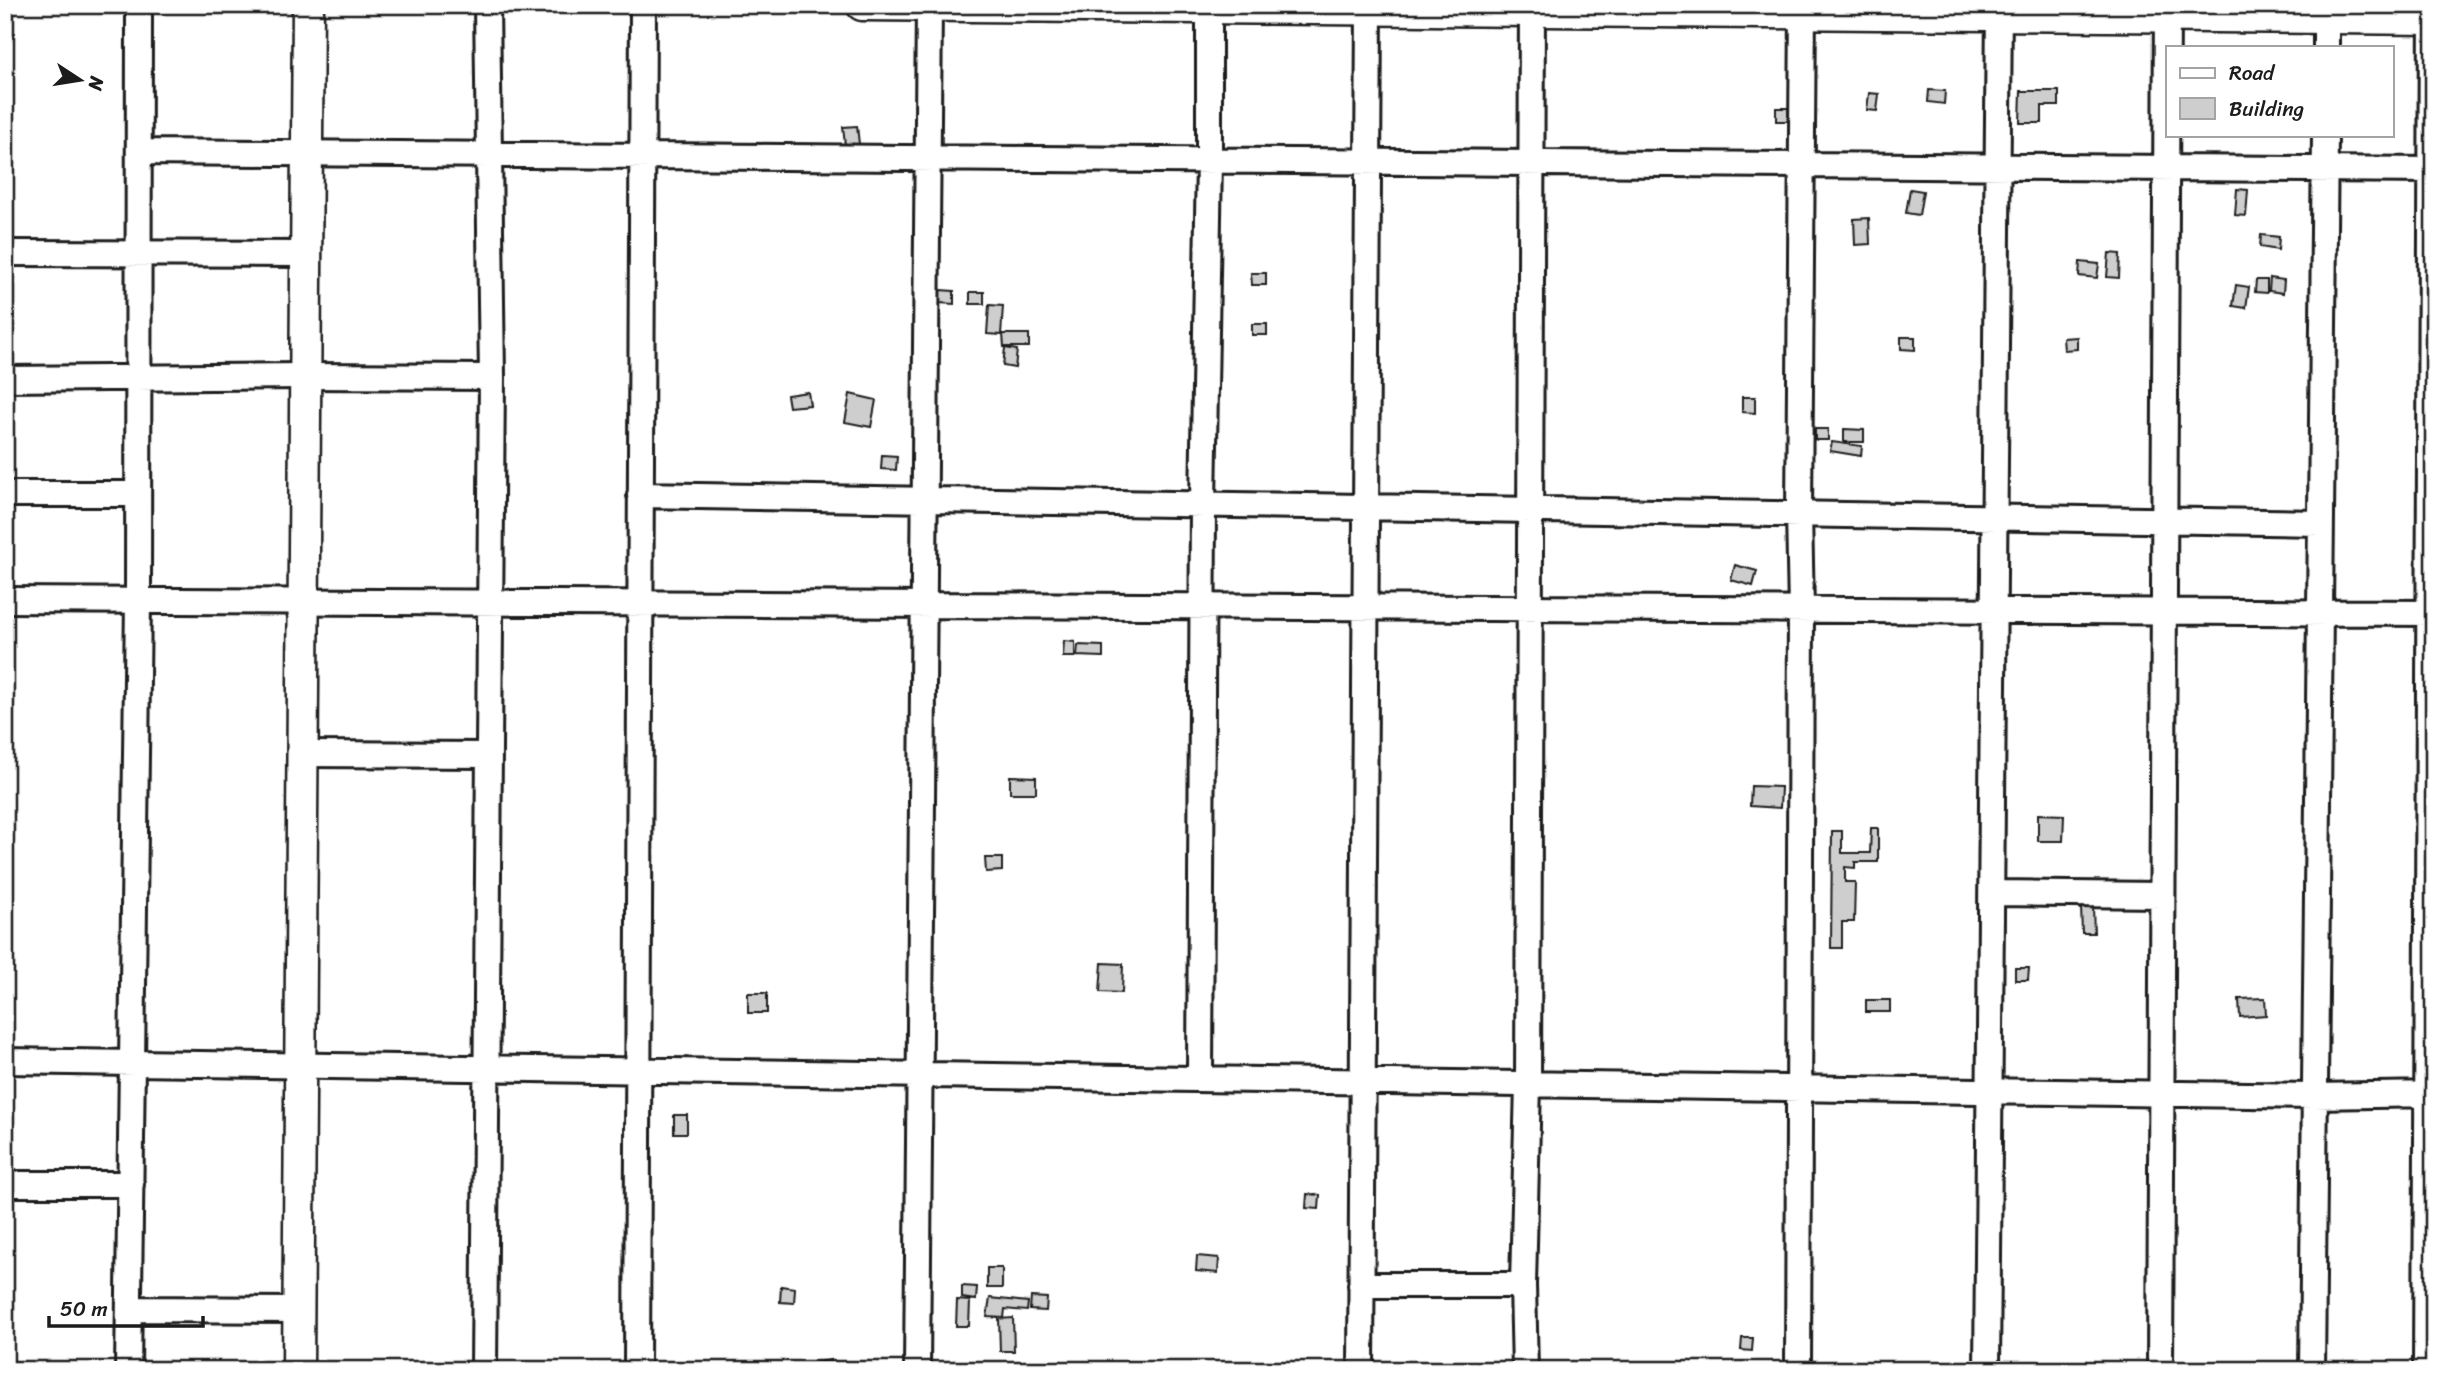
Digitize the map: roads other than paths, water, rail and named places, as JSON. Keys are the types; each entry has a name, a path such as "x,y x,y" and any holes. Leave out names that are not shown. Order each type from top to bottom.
{"street":[{"path":"128,1370 138,601 139,5"},
{"path":"298,1370 308,5"},
{"path":"484,1370 492,377 486,5"},
{"path":"637,1370 643,5"},
{"path":"862,5 2167,11 2326,24 2433,15 2430,1094 2426,1370"},
{"path":"918,1370 929,6"},
{"path":"1200,1078 1209,7"},
{"path":"1361,1370 1369,8"},
{"path":"1525,1370 1523,1285 1528,1084 1532,8"},
{"path":"1798,1370 1801,610 1799,513 1804,165 1803,9"},
{"path":"1987,1370 1999,10"},
{"path":"2167,11 2167,46"},
{"path":"2160,1370 2166,136"},
{"path":"2312,1370 2325,136"},
{"path":"139,152 2433,170"},
{"path":"5,254 306,254"},
{"path":"5,379 492,377"},
{"path":"5,494 138,494"},
{"path":"640,495 2320,523"},
{"path":"5,600 2432,613"},
{"path":"302,754 488,755"},
{"path":"1992,893 2162,895"},
{"path":"5,1061 2314,1096 2430,1094"},
{"path":"5,1185 131,1184"},
{"path":"1361,1285 1523,1285"},
{"path":"129,1309 298,1310"}]}
